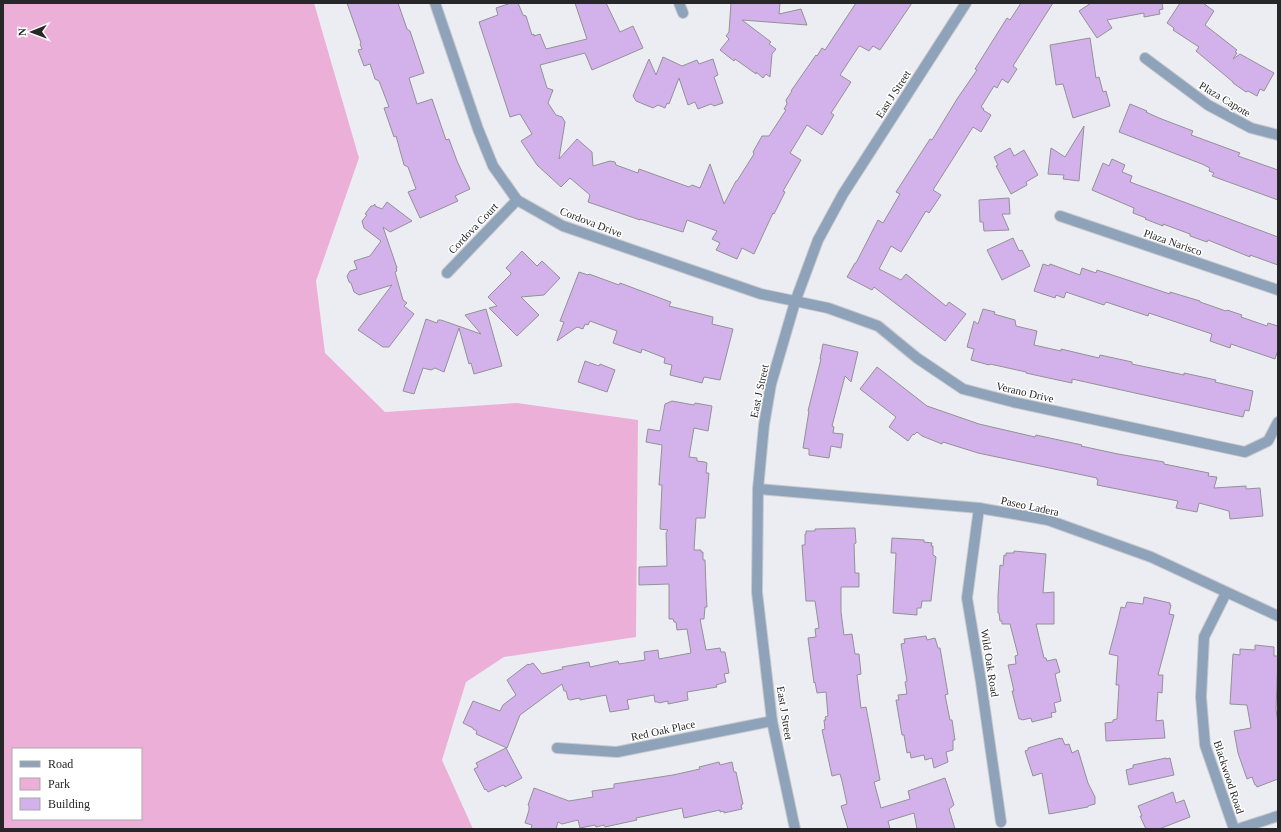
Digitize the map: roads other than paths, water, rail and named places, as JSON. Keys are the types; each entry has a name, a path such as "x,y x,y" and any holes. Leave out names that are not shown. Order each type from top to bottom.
{"street":[{"name":"Cordova Drive","path":"435,3 478,129 490,159 493,166 517,200 563,226 761,294 795,302"},
{"path":"680,3 683,13"},
{"name":"East J Street","path":"795,829 772,720 757,592 758,490 764,425 771,384 795,302 818,240 843,194 966,3"},
{"name":"Plaza Capote","path":"1145,58 1208,105 1251,128 1278,135"},
{"name":"Cordova Court","path":"447,273 517,200"},
{"name":"Plaza Narisco","path":"1060,216 1278,290"},
{"name":"Verano Drive","path":"795,302 828,308 878,326 917,358 963,389 1013,402 1245,452 1268,441 1278,422"},
{"name":"Paseo Ladera","path":"758,490 979,508 1048,520 1151,557 1278,616"},
{"name":"Wild Oak Road","path":"979,508 967,598 981,682 1001,822"},
{"name":"Blackwood Road","path":"1226,593 1204,637 1201,697 1205,745 1234,829"},
{"name":"Red Oak Place","path":"557,748 617,752 772,720"},
{"path":"1238,829 1278,816"}]}
